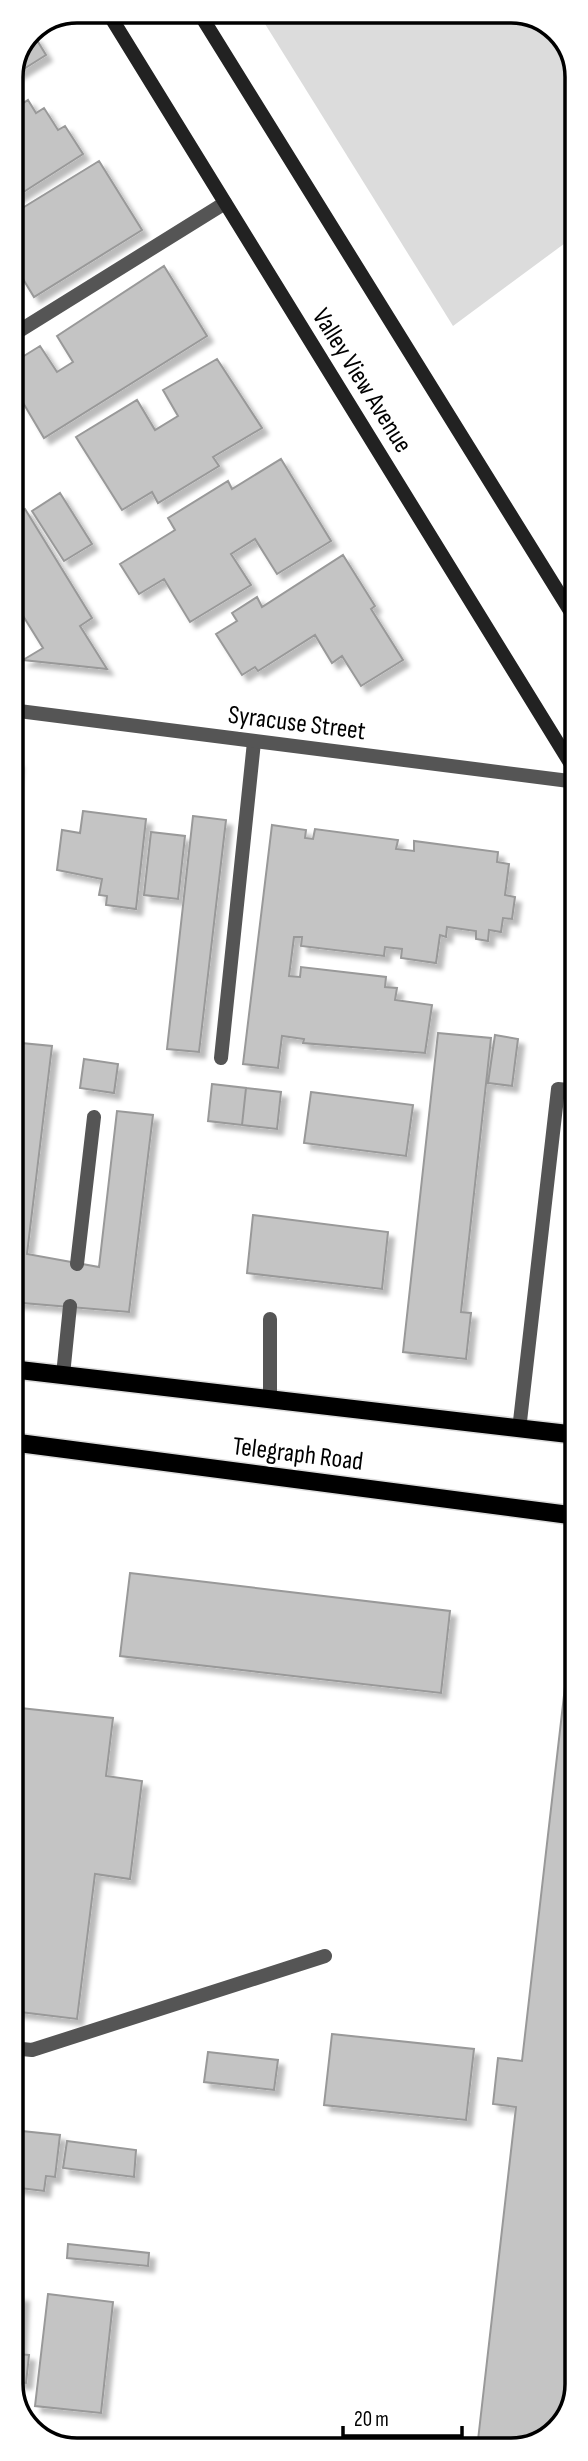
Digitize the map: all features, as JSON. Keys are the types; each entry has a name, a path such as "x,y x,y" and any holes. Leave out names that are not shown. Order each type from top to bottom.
{"main road":[{"name":"Valley View Avenue","path":"115,23 565,754"},
{"name":"Valley View Avenue","path":"205,23 565,603"},
{"name":"Telegraph Road","path":"23,1370 565,1434"},
{"name":"Telegraph Road","path":"23,1444 565,1514"}],"street":[{"path":"23,328 225,202"},
{"name":"Syracuse Street","path":"23,712 565,781"},
{"path":"221,1058 254,742"},
{"path":"519,1430 558,1089 565,1090"},
{"path":"77,1264 94,1116"},
{"path":"63,1375 70,1306"},
{"path":"270,1319 271,1400"},
{"path":"23,2049 32,2050 325,1956"}],"shaded area":[{"path":"264,23 515,23 538,30 547,36 558,50 565,77 565,243 453,326"}],"building":[{"path":"37,41 46,55 24,69 27,56"},
{"path":"28,100 36,113 44,108 58,130 65,126 83,154 23,192 23,103"},
{"path":"99,161 142,230 34,297 23,279 23,208"},
{"path":"164,266 207,336 44,438 23,403 23,357 40,346 57,372 73,362 57,336"},
{"path":"217,359 262,428 213,457 219,466 158,503 152,492 122,510 76,437 137,400 155,430 178,416 163,390"},
{"path":"281,459 331,541 277,574 255,539 231,554 251,585 190,622 164,579 139,594 120,564 175,530 168,518 228,481 232,489"},
{"path":"60,493 92,544 64,561 32,511"},
{"path":"25,509 92,618 80,626 107,669 23,660 43,648 23,616"},
{"path":"343,555 375,606 371,609 403,660 361,686 342,656 332,663 315,635 258,671 255,667 242,675 216,634 237,621 232,613 257,597 262,607"},
{"path":"83,811 146,819 136,909 106,905 107,896 99,895 102,879 57,870 62,830 80,833"},
{"path":"193,816 226,820 199,1052 167,1049"},
{"path":"272,825 306,830 305,838 313,839 315,829 398,840 396,849 414,851 414,841 498,852 497,862 509,864 505,895 515,897 512,919 503,918 501,932 489,930 488,941 476,939 476,931 447,927 446,937 440,935 436,963 401,958 402,949 385,947 384,956 301,946 302,937 294,937 289,976 300,977 301,967 386,977 385,987 397,988 395,1000 432,1005 425,1053 303,1043 304,1039 282,1036 278,1068 243,1064"},
{"path":"151,832 185,836 178,899 144,895"},
{"path":"438,1033 491,1038 461,1312 471,1313 466,1359 403,1352"},
{"path":"495,1035 518,1039 512,1086 488,1083"},
{"path":"23,1043 52,1046 27,1254 99,1267 117,1111 153,1115 129,1312 23,1303"},
{"path":"84,1059 118,1064 114,1093 80,1088"},
{"path":"212,1084 246,1088 242,1125 208,1121"},
{"path":"246,1088 281,1092 277,1129 242,1125"},
{"path":"311,1092 413,1105 406,1156 304,1143"},
{"path":"253,1215 388,1232 382,1289 247,1273"},
{"path":"130,1573 450,1611 441,1693 120,1656"},
{"path":"565,1687 564,2395 554,2417 538,2431 522,2437 478,2438 516,2107 493,2104 498,2058 522,2061"},
{"path":"23,1708 113,1718 106,1776 142,1781 130,1879 95,1874 77,2019 23,2012"},
{"path":"332,2034 474,2049 466,2120 324,2105"},
{"path":"208,2052 278,2060 274,2090 204,2082"},
{"path":"23,2131 60,2135 55,2177 46,2176 44,2191 23,2188"},
{"path":"67,2141 136,2150 134,2177 63,2168"},
{"path":"68,2244 149,2253 148,2266 67,2258"},
{"path":"48,2294 113,2302 101,2413 35,2406"},
{"path":"23,2354 29,2355 26,2383 23,2383"}]}
